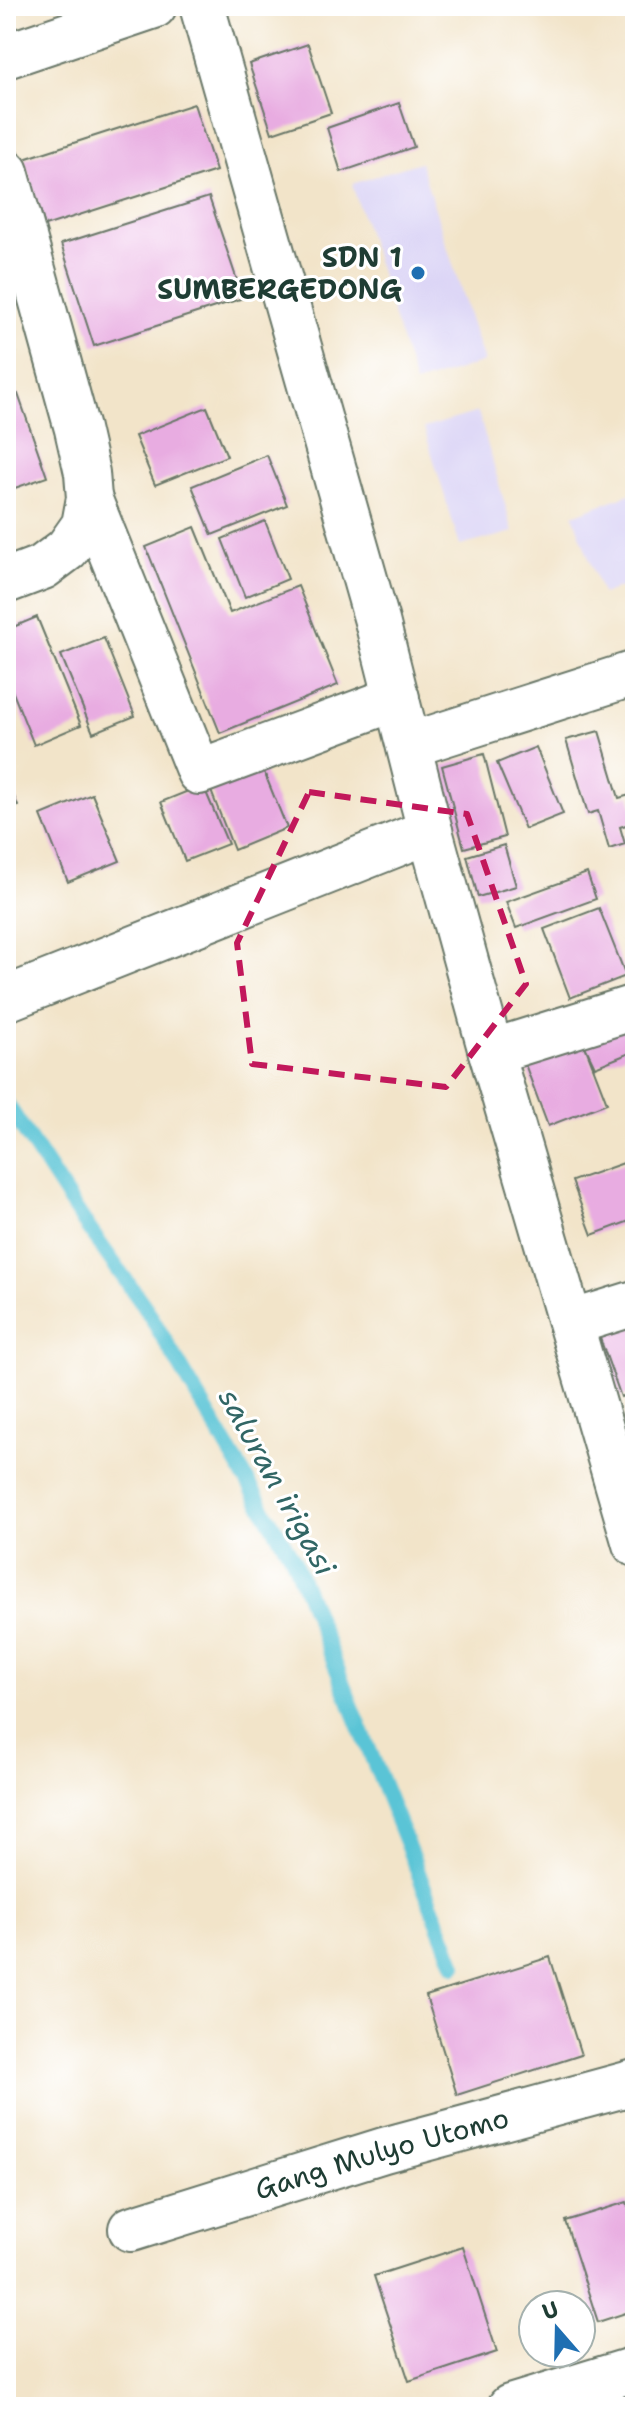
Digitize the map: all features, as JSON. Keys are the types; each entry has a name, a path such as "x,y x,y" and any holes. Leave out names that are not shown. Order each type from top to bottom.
{"street":[{"path":"6,56 154,6"},
{"path":"202,6 410,745 430,831 491,1052 635,1544"},
{"path":"6,172 77,429 89,498 84,525 67,549 43,567 6,581"},
{"path":"89,498 199,772 397,698"},
{"path":"410,745 635,673"},
{"path":"6,999 430,831"},
{"path":"491,1052 635,1007"},
{"path":"571,1323 635,1303"},
{"name":"Gang Mulyo Utomo","path":"131,2229 384,2150 635,2082"},
{"path":"510,2407 635,2369"}],"highlighted area":[{"path":"309,792 467,814 526,984 446,1087 252,1064 237,943"}],"shaded area":[{"name":"SDN 1 SUMBERGEDONG","path":"420,162 484,362 415,384 352,184"},
{"path":"478,412 513,532 460,546 424,428"},
{"path":"635,492 635,582 602,594 573,515"}],"building":[{"path":"308,44 331,113 272,133 249,64"},
{"path":"399,103 414,147 341,172 327,128"},
{"path":"194,104 216,171 45,226 24,159"},
{"path":"209,197 243,298 94,346 61,244"},
{"path":"6,324 16,352 6,355"},
{"path":"18,394 47,477 6,491 6,398"},
{"path":"207,407 227,456 155,485 135,436"},
{"path":"267,455 287,505 212,535 192,486"},
{"path":"265,521 288,579 245,597 222,539"},
{"path":"195,527 230,613 298,586 338,685 220,733 146,547"},
{"path":"37,617 81,725 34,745 6,675 6,630"},
{"path":"104,638 135,716 93,733 61,655"},
{"path":"599,731 619,798 630,795 635,813 635,822 620,827 625,844 609,849 598,811 588,814 566,740"},
{"path":"536,747 563,814 525,829 497,763"},
{"path":"484,754 505,837 464,848 442,766"},
{"path":"260,762 287,828 234,850 208,783"},
{"path":"6,777 18,806 6,811"},
{"path":"203,785 228,844 185,861 161,802"},
{"path":"92,794 120,861 68,882 41,815"},
{"path":"504,845 516,886 478,897 467,856"},
{"path":"587,873 596,899 516,928 506,902"},
{"path":"599,908 626,976 570,998 544,929"},
{"path":"628,1018 635,1035 635,1051 595,1067 585,1046 607,1103 548,1126 519,1048"},
{"path":"635,1159 635,1219 592,1235 572,1181"},
{"path":"635,1310 635,1392 621,1397 595,1324"},
{"path":"550,1957 581,2055 457,2095 426,1996"},
{"path":"627,2202 635,2227 635,2310 598,2322 597,2289 587,2289 565,2221"},
{"path":"463,2247 497,2352 409,2381 374,2276"},
{"path":"625,2383 632,2407 547,2407"}],"waterway":[{"name":"saluran irigasi","path":"6,1103 77,1212 147,1310 293,1559 455,1965"}],"place":[{"name":"SDN 1 SUMBERGEDONG","path":"418,273"}]}
